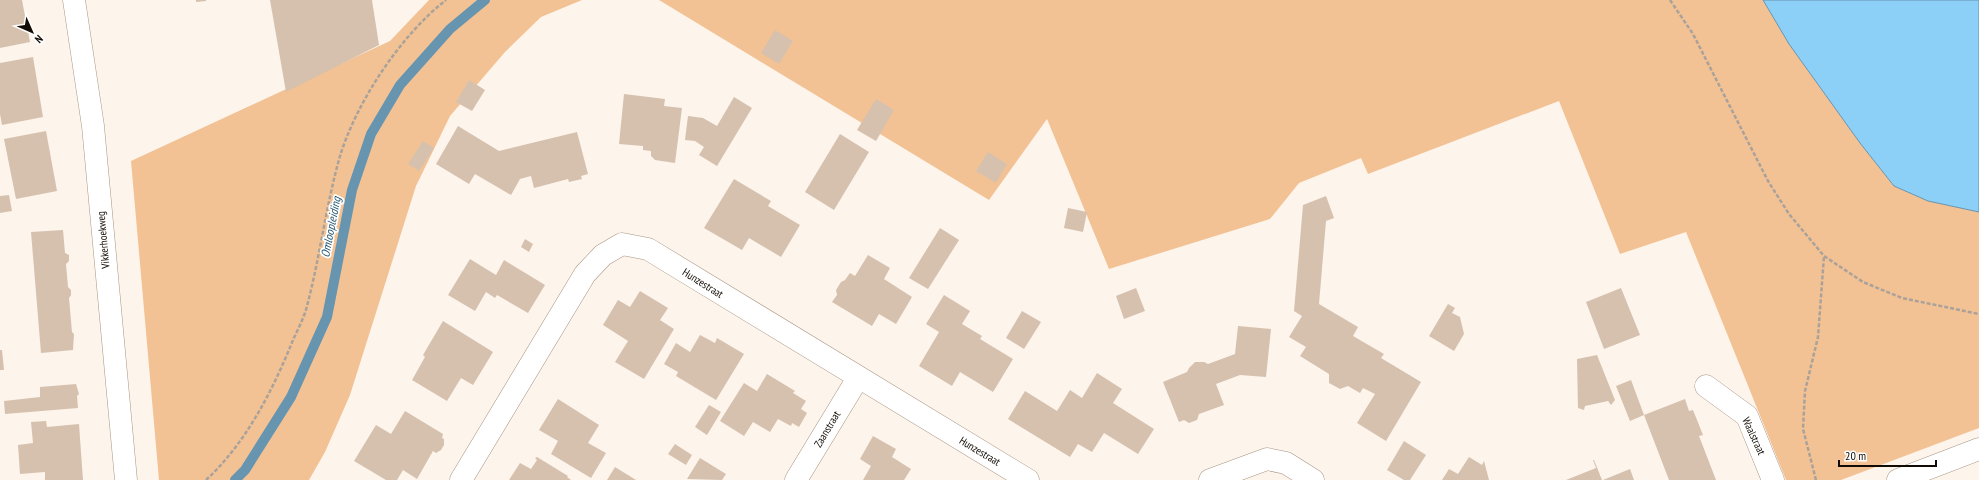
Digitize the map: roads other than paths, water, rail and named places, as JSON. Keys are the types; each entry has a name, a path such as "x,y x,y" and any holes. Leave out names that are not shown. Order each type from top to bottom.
{"street":[{"name":"Vikkerhoekweg","path":"74,0 93,126 126,480"},
{"name":"Hunzestraat","path":"461,480 585,274 604,255 622,244 648,249 1028,480"},
{"name":"Zaanstraat","path":"796,480 858,378"},
{"name":"Waalstraat","path":"1706,386 1747,416 1773,480"},
{"path":"1898,480 1979,449"},
{"path":"1210,480 1267,459 1286,463 1313,480"}],"water":[{"path":"1763,0 1979,0 1979,212 1928,201 1894,186 1860,143 1789,44"}],"waterway":[{"name":"Omloopleiding","path":"235,480 245,470 291,397 327,317 352,190 371,134 400,85 450,29 485,0"}]}
